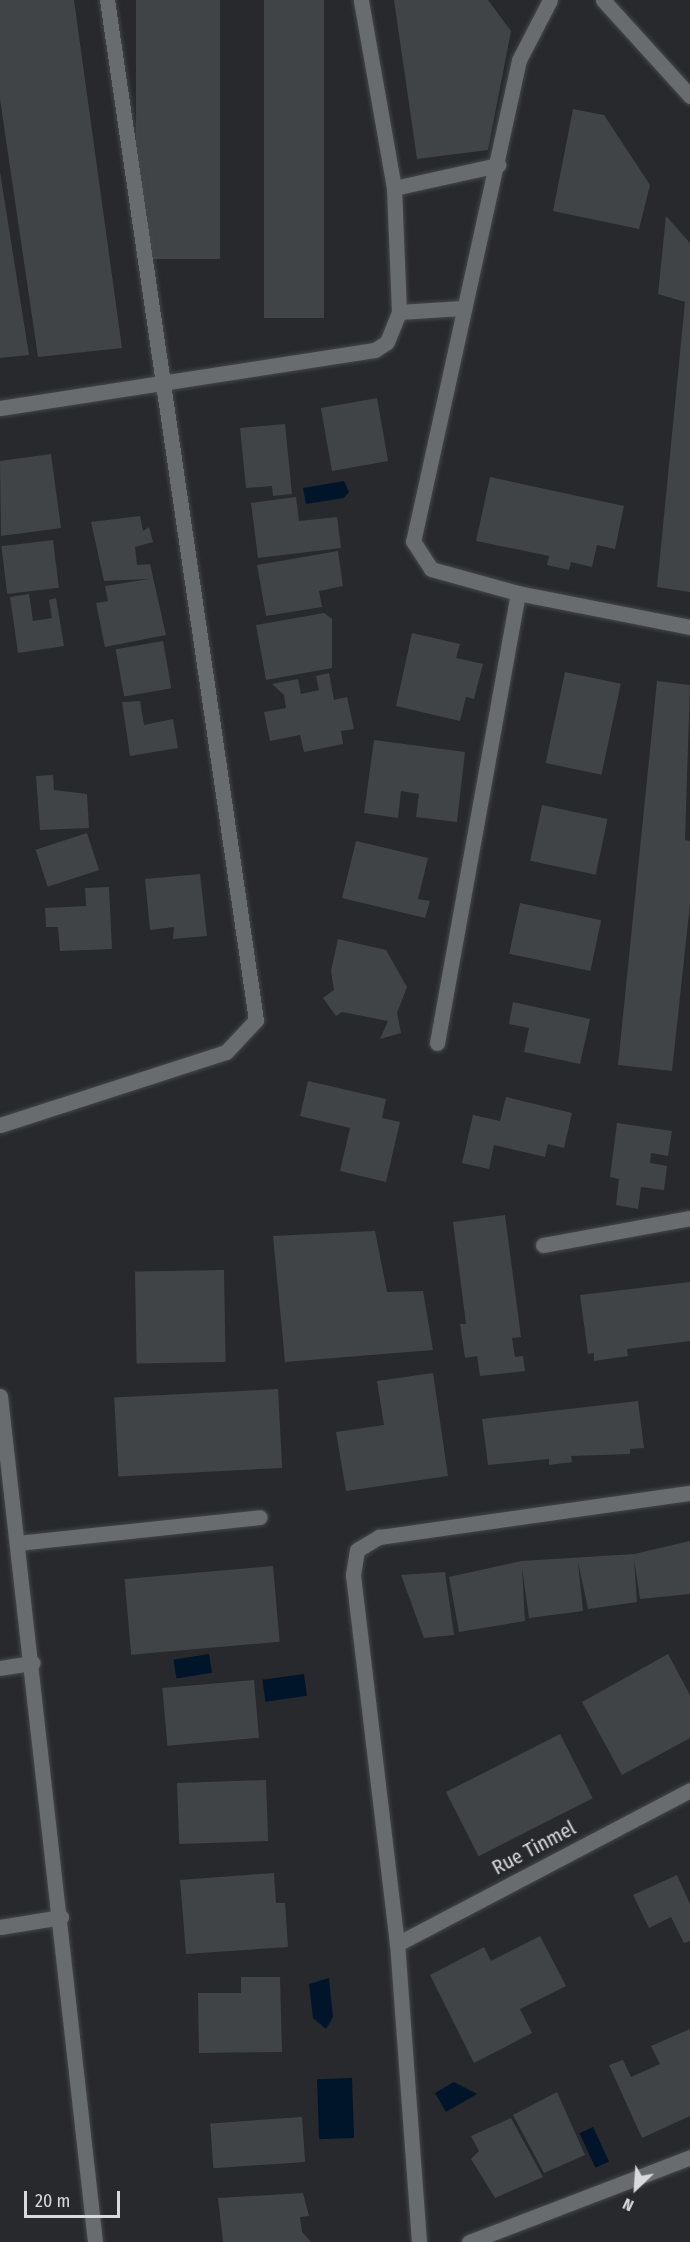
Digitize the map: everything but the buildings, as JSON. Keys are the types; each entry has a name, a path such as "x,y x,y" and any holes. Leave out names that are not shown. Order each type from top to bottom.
{"street":[{"path":"0,1125 226,1052 256,1020 160,386 107,0"},
{"path":"0,408 160,386 375,350 394,331 399,312 394,188 361,0"},
{"path":"550,0 519,60 498,165 462,308 413,541 431,569 518,593 690,627"},
{"path":"603,0 690,96"},
{"path":"394,188 498,165"},
{"path":"399,312 462,308"},
{"path":"437,1043 518,593"},
{"path":"543,1245 690,1218"},
{"path":"0,1396 1,1419 33,1663 95,2242"},
{"path":"418,2242 397,1944 353,1575 357,1550 379,1537 690,1493"},
{"path":"18,1543 260,1517"},
{"path":"0,1668 33,1663"},
{"name":"Rue Tinmel","path":"397,1944 690,1790"},
{"path":"0,1927 61,1917"},
{"path":"469,2242 690,2157"}],"water":[{"path":"344,481 349,492 344,498 306,504 303,488"},
{"path":"209,1654 212,1673 176,1678 173,1660"},
{"path":"304,1674 307,1696 265,1702 262,1680"},
{"path":"329,1978 333,2017 326,2029 313,2018 309,1984"},
{"path":"352,2078 354,2138 319,2139 317,2079"},
{"path":"454,2082 477,2094 446,2112 435,2093"},
{"path":"593,2127 609,2161 595,2168 579,2133"}]}
